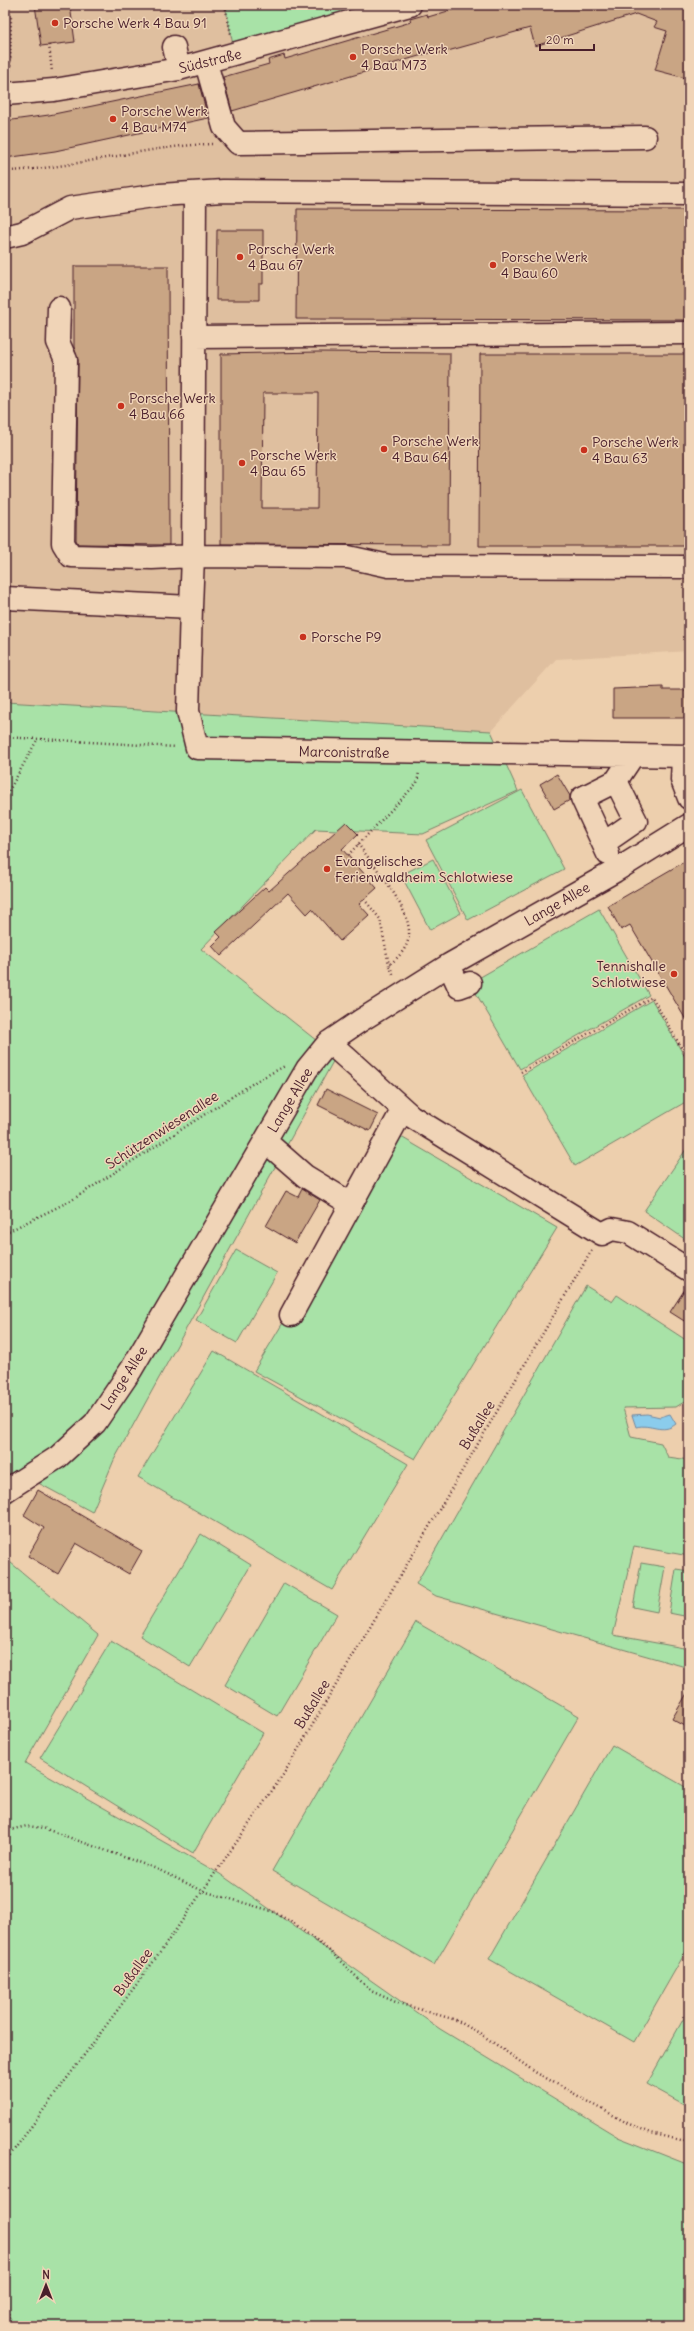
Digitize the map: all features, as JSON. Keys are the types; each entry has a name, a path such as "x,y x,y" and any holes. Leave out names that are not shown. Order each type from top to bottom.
{"street":[{"name":"Südstraße","path":"7,94 54,90 179,69 235,55 410,5"},
{"path":"174,47 179,69"},
{"path":"206,63 224,127 238,142 644,137"},
{"path":"195,193 193,556 188,711 197,748"},
{"path":"5,237 22,233 70,208 160,195 195,193 689,194"},
{"path":"58,308 58,342 66,360 63,543 71,556 152,558 193,556 348,557 389,566 689,568"},
{"path":"194,337 689,333"},
{"path":"5,598 192,607"},
{"name":"Marconistraße","path":"197,748 632,757 686,756 682,780 689,798"},
{"path":"616,781 636,821 606,849 582,798 616,781 632,757"},
{"name":"Lange Allee","path":"5,1491 58,1457 95,1423 131,1370 307,1069 329,1042 449,965 615,871 689,825"},
{"path":"449,965 459,987 470,983"},
{"path":"329,1042 418,1121 602,1234 612,1229 628,1232 689,1270"},
{"path":"291,1315 403,1109"},
{"path":"265,1141 305,1176 351,1204"}],"path":[{"path":"225,5 235,55"},
{"path":"5,8 11,17 7,94"},
{"path":"49,45 54,90"},
{"path":"5,171 42,170 175,145 238,142"},
{"path":"5,738 197,748"},
{"path":"5,798 38,740"},
{"path":"348,855 418,783 421,753"},
{"path":"358,844 402,904 409,935 402,954 389,966"},
{"path":"364,899 380,919 389,966 402,995"},
{"path":"521,1072 652,997 689,1061"},
{"name":"Schützenwiesenallee","path":"5,1234 72,1200 258,1080 292,1062"},
{"name":"Bußallee","path":"5,2162 203,1891 283,1775 602,1234"},
{"path":"5,1831 27,1826 43,1828 157,1869 203,1891 272,1911 295,1924 331,1952 371,1991 398,2003 456,2020 481,2034 535,2072 629,2124 652,2133 689,2142"},
{"path":"5,2294 12,2326"}],"shaded area":[{"path":"5,5 689,5 689,651 556,659 491,731 5,702"}],"green space":[{"path":"225,5 410,5 235,55"},
{"path":"5,702 491,731 518,791 423,834 316,829 201,949 336,1056 114,1460 92,1512 29,1478 5,1511"},
{"path":"522,790 564,869 468,920 426,840"},
{"path":"433,859 461,913 430,930 401,875"},
{"path":"599,909 649,995 520,1069 470,983"},
{"path":"652,1000 689,1064 689,1100 575,1166 522,1075"},
{"path":"396,1134 557,1228 415,1459 254,1371"},
{"path":"689,1145 689,1242 644,1211"},
{"path":"236,1250 277,1273 237,1343 196,1320"},
{"path":"586,1286 612,1302 617,1295 689,1342 689,1399 676,1407 623,1408 631,1437 661,1443 668,1457 689,1460 689,1556 634,1546 613,1635 689,1649 689,1668 436,1596 416,1584"},
{"path":"214,1351 408,1464 332,1590 138,1477"},
{"path":"201,1534 251,1565 190,1667 140,1636"},
{"path":"5,1558 98,1635 25,1763 220,1874 440,2029 618,2137 689,2165 689,2326 5,2326"},
{"path":"641,1563 665,1567 657,1612 633,1607"},
{"path":"676,1569 689,1571 689,1617 669,1613"},
{"path":"284,1583 337,1614 277,1716 225,1685"},
{"path":"416,1622 579,1716 434,1965 272,1871"},
{"path":"111,1641 263,1733 193,1853 40,1758"},
{"path":"612,1745 689,1789 689,1946 634,2042 489,1959"},
{"path":"689,2009 689,2107 647,2084"}],"water":[{"path":"647,1414 660,1417 670,1414 676,1424 666,1429 647,1426 636,1427 632,1415"}],"building":[{"name":"Porsche Werk 4 Bau 91","path":"35,5 70,5 75,42 41,46"},
{"name":"Porsche Werk 4 Bau M73","path":"468,5 689,5 689,79 655,70 667,31 654,27 657,22 636,14 535,46 530,28 437,54 436,51 232,111 223,77 269,64 268,60 284,55 285,59 411,22 410,19 427,14 428,17"},
{"name":"Porsche Werk 4 Bau M74","path":"199,84 208,118 55,151 5,158 5,121 49,115"},
{"name":"Porsche Werk 4 Bau 60","path":"297,209 689,210 689,320 296,319"},
{"name":"Porsche Werk 4 Bau 67","path":"217,230 263,230 263,284 259,284 259,300 216,300"},
{"name":"Porsche Werk 4 Bau 66","path":"74,266 168,266 169,545 78,544 76,540 78,360 74,347"},
{"name":"Porsche Werk 4 Bau 64","path":"318,352 450,353 449,545 221,544 221,354","holes":["263,393 318,393 317,508 262,508"]},
{"name":"Porsche Werk 4 Bau 63","path":"480,354 689,354 689,546 479,546"},
{"path":"663,687 663,690 689,690 689,718 613,718 613,689"},
{"path":"557,774 570,796 570,800 554,809 540,784"},
{"name":"Evangelisches Ferienwaldheim Schlotwiese","path":"346,822 358,834 342,849 377,888 359,904 369,915 340,941 312,909 307,914 288,893 221,956 212,946 221,937 216,932 265,887 269,891"},
{"name":"Tennishalle Schlotwiese","path":"689,859 689,1025 630,925 621,930 608,906"},
{"path":"326,1089 378,1115 370,1131 318,1105"},
{"path":"302,1189 320,1200 295,1243 266,1226 286,1191 298,1197"},
{"path":"689,1283 689,1324 670,1312"},
{"path":"38,1490 142,1551 129,1574 76,1543 58,1574 28,1556 44,1528 24,1515"},
{"path":"689,1690 689,1728 672,1719"}],"place":[{"name":"Porsche Werk 4 Bau 91","path":"55,23"},
{"name":"Porsche Werk 4 Bau M73","path":"353,57"},
{"name":"Porsche Werk 4 Bau M74","path":"113,119"},
{"name":"Porsche Werk 4 Bau 67","path":"240,257"},
{"name":"Porsche Werk 4 Bau 60","path":"493,265"},
{"name":"Porsche Werk 4 Bau 66","path":"121,406"},
{"name":"Porsche Werk 4 Bau 64","path":"384,449"},
{"name":"Porsche Werk 4 Bau 63","path":"584,450"},
{"name":"Porsche Werk 4 Bau 65","path":"242,463"},
{"name":"Porsche P9","path":"303,637"},
{"name":"Evangelisches Ferienwaldheim Schlotwiese","path":"327,869"},
{"name":"Tennishalle Schlotwiese","path":"674,974"}]}
